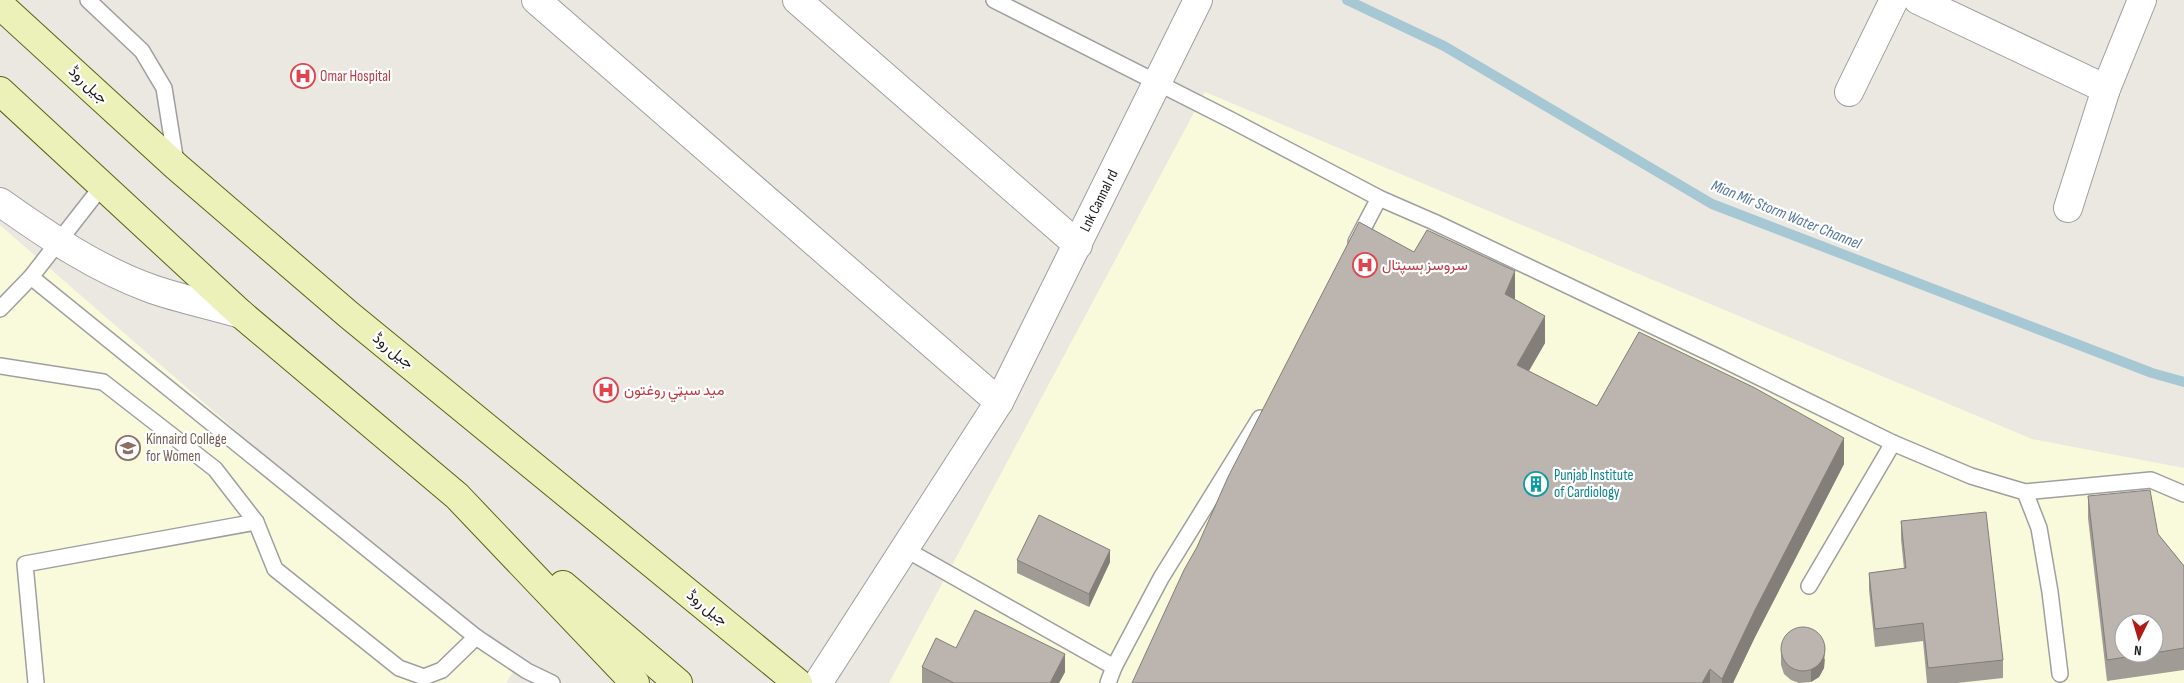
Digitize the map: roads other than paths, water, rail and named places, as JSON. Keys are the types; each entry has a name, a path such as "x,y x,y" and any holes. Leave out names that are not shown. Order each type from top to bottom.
{"main road":[{"name":"جیل روڈ","path":"0,5 177,167 349,315 798,683"},
{"path":"0,91 241,314 678,683"},
{"path":"458,496 635,683"}],"street":[{"path":"536,0 999,402"},
{"path":"797,0 1078,245"},
{"name":"Lnk Cannal rd","path":"818,683 999,402 1198,0"},
{"path":"1849,92 1894,0"},
{"path":"1918,0 2106,89"},
{"path":"2068,208 2106,89 2142,0"},
{"path":"0,202 57,243 109,270 152,289 241,314"}],"lane":[{"path":"88,0 142,50 164,88 177,167"},
{"path":"994,0 1379,198 1434,222 1709,353 1893,443 1971,476 2025,492 2150,480 2184,494"},
{"path":"0,309 31,277 102,186"},
{"path":"1347,258 1379,198"},
{"path":"31,277 476,637 527,671 552,683"},
{"path":"0,366 102,382 215,469 256,522 275,569 400,668 424,677 442,670 476,637"},
{"path":"1108,683 1161,578 1269,402"},
{"path":"1809,586 1893,443"},
{"path":"2025,492 2039,528 2050,592 2060,674"},
{"path":"36,683 25,564 256,522"},
{"path":"905,549 1114,668"}],"waterway":[{"name":"Mian Mir Storm Water Channel","path":"1347,0 1444,46 1712,204 2152,373 2184,382"}],"place":[{"name":"Omar Hospital","path":"303,76"},
{"name":"سروسز ہسپتال","path":"1365,265"},
{"name":"مید سېټي روغتون","path":"606,390"},
{"name":"Kinnaird College for Women","path":"128,448"},
{"name":"Punjab Institute of Cardiology","path":"1536,484"}]}
